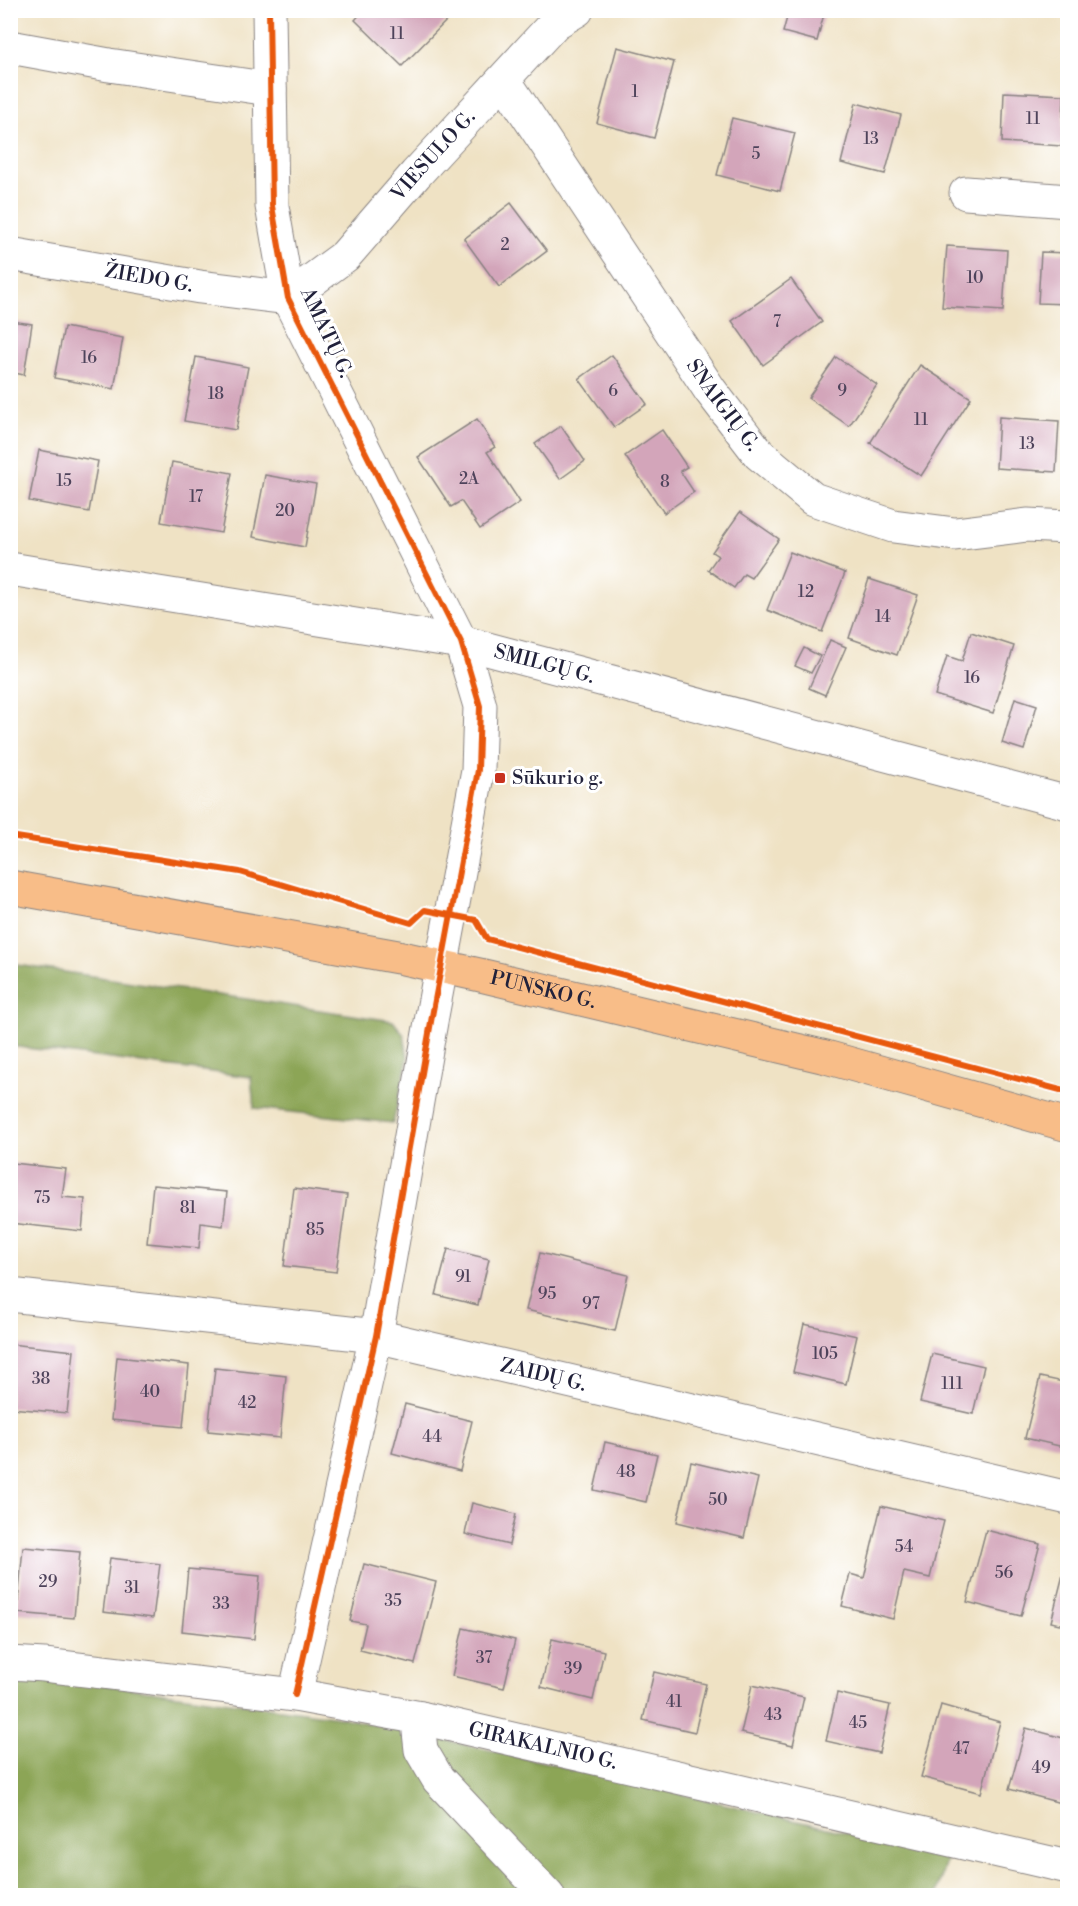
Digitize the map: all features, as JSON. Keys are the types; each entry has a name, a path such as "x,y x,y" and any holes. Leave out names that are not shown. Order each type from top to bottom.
{"main road":[{"name":"PUNSKO G.","path":"10,888 398,957 826,1057 1068,1125"}],"street":[{"name":"AMATŲ G.","path":"269,10 272,206 288,298 461,642 480,706 478,770 376,1336 295,1695"},
{"name":"VIESULO G.","path":"288,298 345,256 416,174 555,23 577,10"},
{"path":"10,46 109,65 270,89"},
{"name":"SNAIGIŲ G.","path":"504,80 710,390 759,454 813,499 893,526 955,534 1027,525 1068,527"},
{"path":"966,193 1068,201"},
{"name":"ŽIEDO G.","path":"10,254 200,287 288,298"},
{"name":"SMILGŲ G.","path":"10,569 461,642 1068,802"},
{"name":"ZAIDŲ G.","path":"10,1295 376,1336 1068,1498"},
{"name":"GIRAKALNIO G.","path":"10,1663 44,1665 295,1695 421,1718 1068,1867"},
{"path":"421,1718 419,1732 421,1750 438,1779 548,1896"}],"green space":[{"path":"11,964 393,1021 404,1035 408,1058 393,1123 254,1108 251,1077 11,1046"},
{"path":"11,1672 339,1717 947,1856 936,1896 441,1896 404,1888 385,1896 11,1896"},
{"path":"404,1888 441,1895 385,1896"}],"building":[{"path":"364,10 447,10 452,15 402,66 355,20"},
{"path":"789,10 825,10 817,41 783,32"},
{"path":"617,47 674,62 654,138 597,123"},
{"path":"1004,92 1064,95 1062,146 1002,142"},
{"path":"856,103 901,115 885,174 841,163"},
{"path":"732,118 795,133 780,191 717,175"},
{"path":"511,203 547,251 499,287 464,239"},
{"path":"947,246 1007,250 1003,311 942,307"},
{"path":"1041,252 1068,253 1068,304 1038,303"},
{"path":"791,279 822,322 763,365 732,321"},
{"path":"10,321 32,324 24,375 10,372"},
{"path":"64,327 123,338 114,389 54,378"},
{"path":"612,355 647,404 614,427 579,379"},
{"path":"196,357 248,367 236,430 184,421"},
{"path":"836,357 877,385 849,426 808,398"},
{"path":"920,365 971,398 921,476 870,443"},
{"path":"999,417 1059,421 1056,472 996,468"},
{"path":"477,419 495,447 487,452 520,502 480,529 461,501 451,507 418,457"},
{"path":"561,426 585,461 560,479 535,444"},
{"path":"662,430 687,467 680,471 694,492 664,513 625,456"},
{"path":"39,450 98,461 89,512 29,501"},
{"path":"172,462 232,473 221,533 161,522"},
{"path":"265,475 316,484 305,547 253,537"},
{"path":"740,512 779,539 751,578 744,574 734,588 708,570 718,556 712,552"},
{"path":"790,552 845,573 822,632 767,610"},
{"path":"869,579 918,595 897,655 849,638"},
{"path":"971,632 1014,646 993,713 935,695 947,656 962,661"},
{"path":"830,640 846,647 825,695 809,688"},
{"path":"804,648 820,656 811,673 795,666"},
{"path":"1015,698 1037,705 1024,750 1002,743"},
{"path":"13,1163 66,1169 62,1197 85,1199 82,1231 10,1223"},
{"path":"153,1185 227,1192 223,1226 201,1223 199,1248 147,1243"},
{"path":"294,1188 347,1195 336,1272 284,1266"},
{"path":"448,1249 489,1259 478,1305 436,1295"},
{"path":"540,1253 628,1275 615,1331 526,1310"},
{"path":"804,1324 857,1336 846,1384 793,1372"},
{"path":"10,1344 74,1351 67,1413 10,1408"},
{"path":"932,1354 984,1366 973,1414 920,1402"},
{"path":"117,1357 189,1365 183,1427 111,1420"},
{"path":"215,1368 286,1376 280,1438 208,1431"},
{"path":"1040,1377 1068,1383 1068,1448 1025,1438"},
{"path":"405,1404 472,1421 460,1471 392,1453"},
{"path":"605,1442 657,1454 646,1502 594,1490"},
{"path":"691,1462 758,1478 744,1538 677,1522"},
{"path":"472,1503 516,1514 509,1545 465,1534"},
{"path":"881,1506 944,1521 930,1578 904,1572 893,1619 842,1606 850,1574 864,1578"},
{"path":"986,1530 1040,1544 1021,1616 967,1602"},
{"path":"23,1547 80,1552 74,1618 17,1613"},
{"path":"110,1558 160,1564 153,1618 103,1612"},
{"path":"1068,1559 1068,1626 1051,1622"},
{"path":"364,1564 436,1582 415,1664 360,1650 366,1624 350,1621"},
{"path":"188,1569 260,1576 254,1639 182,1631"},
{"path":"463,1628 515,1640 504,1688 452,1676"},
{"path":"552,1639 604,1651 593,1700 541,1687"},
{"path":"654,1672 706,1684 695,1732 643,1720"},
{"path":"752,1685 804,1697 793,1745 741,1733"},
{"path":"837,1693 890,1705 879,1753 826,1741"},
{"path":"941,1705 1000,1722 981,1793 921,1777"},
{"path":"1026,1728 1067,1739 1065,1747 1068,1748 1068,1805 1009,1789"}],"cycle path":[{"path":"269,10 272,206 288,298 461,642 480,706 478,770 376,1336 295,1695"},
{"path":"10,836 240,872 411,923 425,910 476,920 487,939 1068,1092"}],"place":[{"name":"Sūkurio g.","path":"500,778"}]}
